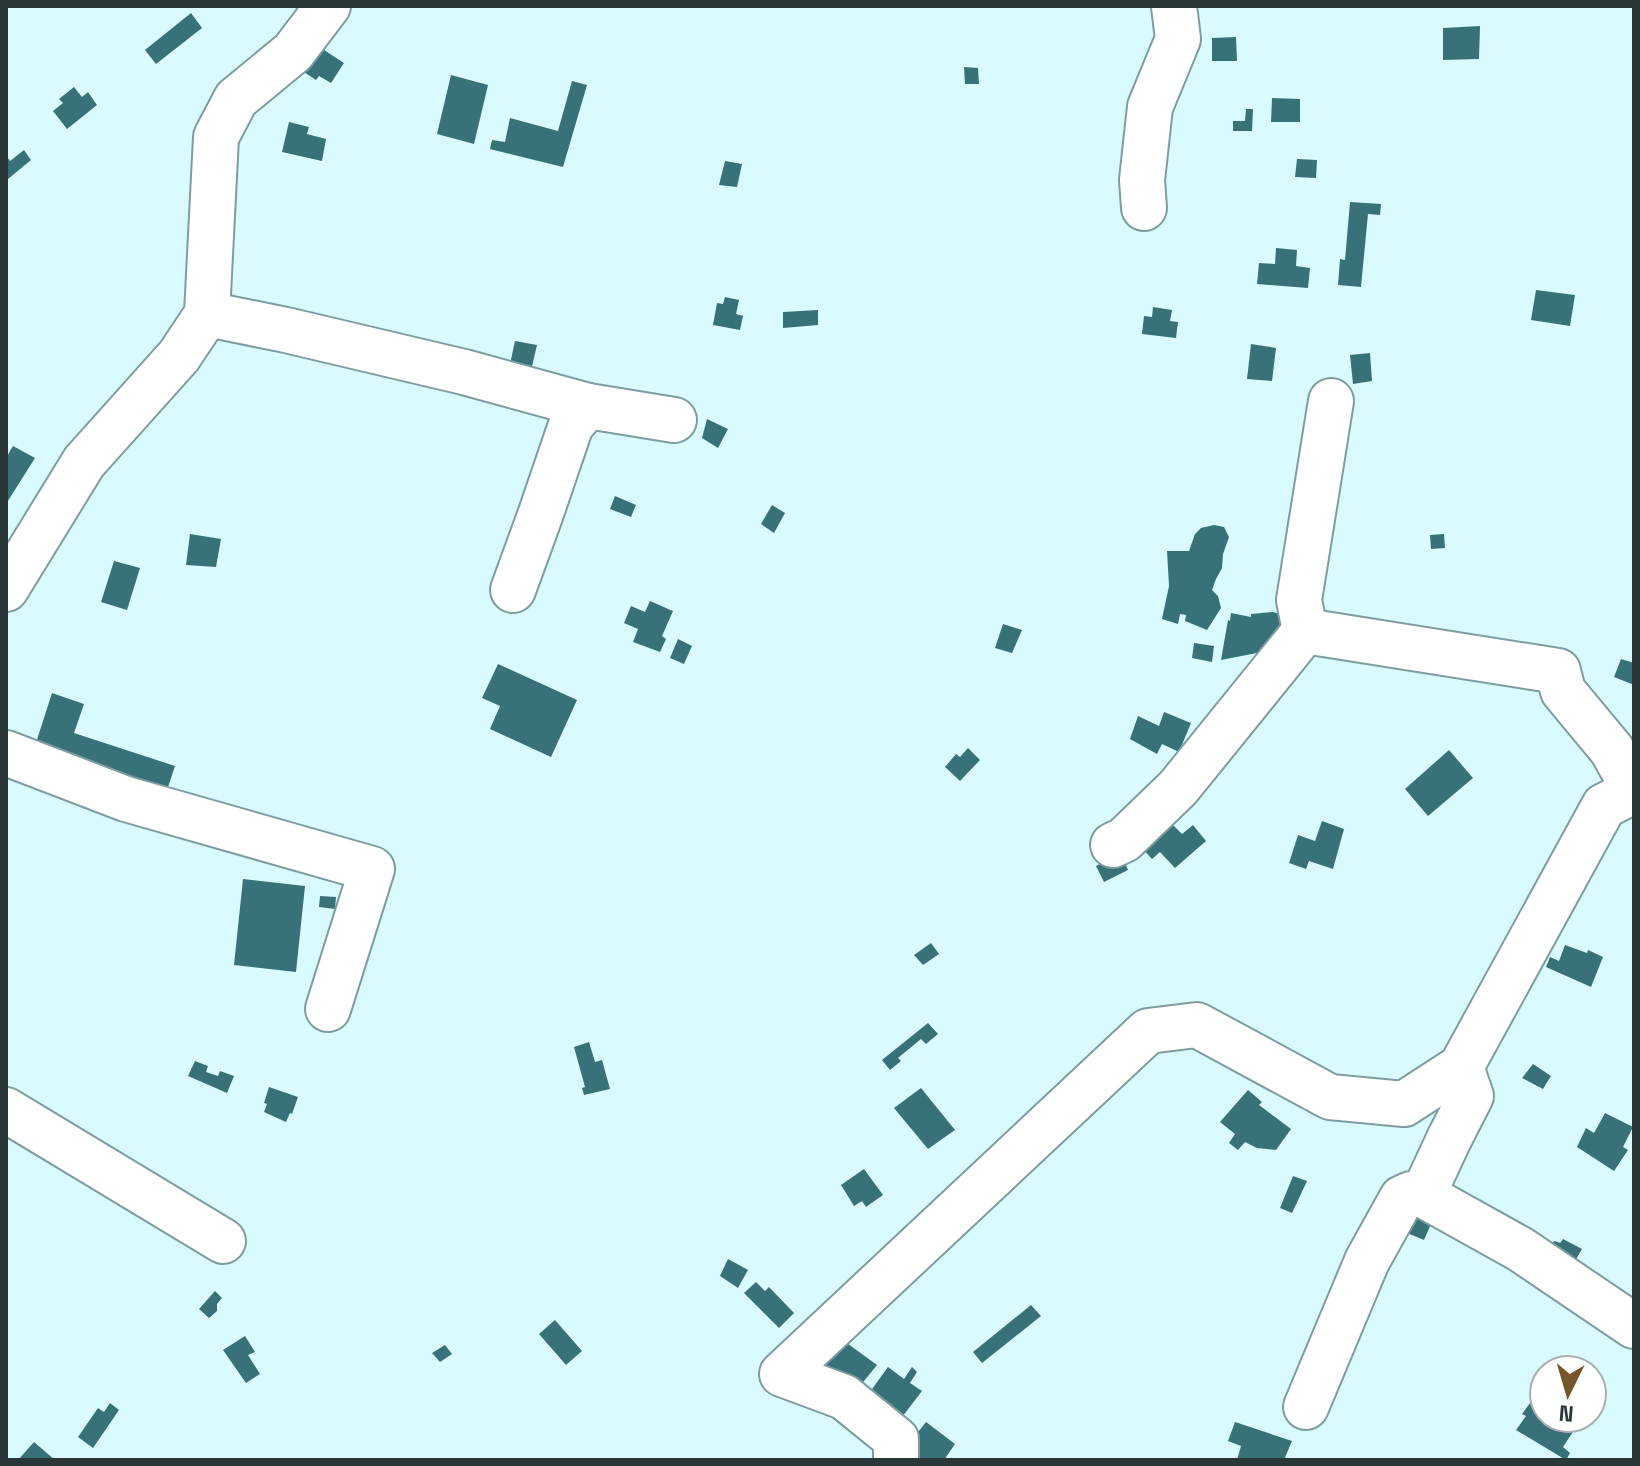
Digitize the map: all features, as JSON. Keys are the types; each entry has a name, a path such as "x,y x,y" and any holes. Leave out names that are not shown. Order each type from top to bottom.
{"street":[{"path":"6,589 84,462 179,356 207,314 216,137 236,99 293,52 328,6"},
{"path":"1144,208 1142,180 1150,107 1178,39 1174,6"},
{"path":"207,314 464,372 588,406 674,420"},
{"path":"1113,845 1124,840 1178,788 1305,631 1299,600 1331,401"},
{"path":"513,590 571,425 588,406"},
{"path":"896,1460 896,1439 844,1397 782,1374 1148,1031 1197,1025 1330,1097 1404,1104 1461,1067 1604,806 1634,790 1612,750 1563,691 1558,671 1305,631"},
{"path":"6,753 126,799 372,869 328,1009"},
{"path":"1423,1195 1471,1096 1461,1067"},
{"path":"6,1110 223,1241"},
{"path":"1306,1407 1367,1261 1402,1198 1411,1194 1423,1195 1520,1249 1634,1326"}],"building":[{"path":"191,13 202,28 156,64 145,50"},
{"path":"1480,26 1479,59 1443,60 1443,28"},
{"path":"1236,37 1237,61 1212,61 1212,38"},
{"path":"318,46 344,63 331,83 319,76 316,80 301,70"},
{"path":"964,67 978,68 979,84 965,84"},
{"path":"451,75 488,85 474,144 437,134"},
{"path":"572,81 587,85 563,167 490,149 492,140 505,142 510,118 558,131"},
{"path":"74,87 82,97 88,92 97,105 67,129 53,111 63,103 59,99"},
{"path":"1272,98 1300,99 1300,122 1271,122"},
{"path":"1246,109 1253,109 1252,131 1233,131 1233,121 1245,121"},
{"path":"289,122 309,127 307,134 326,139 322,161 282,152"},
{"path":"24,150 31,160 8,179 6,155 10,161"},
{"path":"1297,159 1317,160 1316,178 1295,177"},
{"path":"725,161 742,164 737,187 719,185"},
{"path":"1350,202 1381,204 1380,215 1368,214 1361,287 1338,285 1340,259 1345,260"},
{"path":"1276,248 1297,250 1296,266 1310,268 1308,288 1257,284 1259,263 1275,264"},
{"path":"1536,290 1575,295 1570,326 1531,320"},
{"path":"725,297 739,300 736,314 743,316 740,330 713,325 717,303 723,304"},
{"path":"1153,307 1172,310 1170,321 1178,322 1176,338 1142,334 1144,316 1152,317"},
{"path":"818,310 818,325 783,328 783,312"},
{"path":"515,341 537,345 530,375 509,369"},
{"path":"1251,344 1276,348 1272,381 1247,379"},
{"path":"1370,353 1372,381 1353,384 1350,355"},
{"path":"707,419 728,429 718,448 702,438"},
{"path":"13,446 35,458 6,504 6,458"},
{"path":"615,496 636,505 631,517 610,509"},
{"path":"772,505 785,513 774,533 761,524"},
{"path":"1214,525 1224,527 1229,537 1222,568 1212,590 1218,596 1221,608 1207,630 1185,621 1186,615 1180,614 1178,624 1162,619 1169,586 1167,551 1189,551 1195,534 1201,528"},
{"path":"190,534 221,539 216,567 186,565"},
{"path":"1444,534 1445,548 1431,549 1430,535"},
{"path":"114,561 140,568 127,610 101,602"},
{"path":"650,601 673,611 662,636 666,639 660,652 633,642 638,629 624,623 631,606 645,612"},
{"path":"1273,612 1291,617 1282,648 1221,660 1231,613 1251,617 1251,614"},
{"path":"1003,624 1022,630 1012,653 995,648"},
{"path":"678,639 692,646 684,664 670,658"},
{"path":"1194,643 1214,646 1212,662 1192,658"},
{"path":"1621,659 1634,663 1634,685 1614,677"},
{"path":"498,664 577,700 551,757 490,729 500,706 482,698"},
{"path":"52,693 84,704 74,733 175,766 166,793 34,749"},
{"path":"1164,712 1191,723 1179,752 1162,744 1157,754 1130,739 1138,716 1159,726"},
{"path":"968,748 980,760 960,781 945,767 956,754 960,757"},
{"path":"1449,750 1473,778 1428,816 1405,789"},
{"path":"1169,821 1182,834 1193,825 1206,841 1175,868 1160,852 1152,859 1140,846"},
{"path":"1322,821 1344,829 1333,869 1309,861 1306,869 1289,863 1298,835 1315,841"},
{"path":"1110,858 1124,861 1128,870 1104,882 1096,866"},
{"path":"243,879 305,886 296,972 234,965"},
{"path":"320,896 336,897 335,909 319,907"},
{"path":"931,943 939,954 923,965 914,955"},
{"path":"1565,945 1603,957 1591,987 1546,967 1550,957 1559,961"},
{"path":"928,1023 938,1034 926,1044 921,1039 898,1058 901,1061 890,1070 882,1060"},
{"path":"589,1042 595,1062 602,1060 610,1089 584,1095 582,1088 585,1087 574,1047"},
{"path":"195,1061 208,1066 206,1072 218,1076 220,1071 234,1076 227,1093 188,1076"},
{"path":"1533,1064 1551,1076 1543,1089 1522,1078"},
{"path":"269,1087 298,1097 286,1122 264,1112"},
{"path":"921,1088 955,1130 928,1149 894,1108"},
{"path":"1248,1090 1262,1102 1259,1105 1291,1129 1276,1150 1257,1148 1245,1142 1238,1150 1229,1143 1235,1134 1220,1122"},
{"path":"1605,1113 1633,1127 1623,1147 1628,1150 1614,1171 1577,1147 1586,1128 1594,1133"},
{"path":"864,1169 883,1195 866,1207 862,1201 854,1206 841,1185"},
{"path":"1293,1176 1307,1181 1292,1213 1280,1208"},
{"path":"1410,1196 1438,1208 1424,1240 1395,1228"},
{"path":"1563,1239 1582,1249 1571,1268 1545,1253 1551,1243 1560,1243"},
{"path":"728,1259 748,1270 738,1288 720,1276"},
{"path":"756,1282 765,1291 769,1287 794,1313 779,1328 744,1293"},
{"path":"215,1291 222,1298 217,1304 217,1311 209,1318 199,1309"},
{"path":"1031,1305 1041,1316 982,1363 973,1352"},
{"path":"555,1320 582,1351 566,1365 539,1334"},
{"path":"245,1336 255,1352 248,1355 260,1374 246,1383 223,1350"},
{"path":"840,1338 877,1365 855,1392 819,1365"},
{"path":"445,1345 452,1354 440,1362 432,1353"},
{"path":"888,1367 904,1379 912,1367 917,1372 910,1383 922,1391 899,1421 867,1396"},
{"path":"110,1403 119,1410 93,1448 78,1437 98,1408 104,1412"},
{"path":"1528,1406 1528,1434 1572,1434 1563,1447 1570,1453 1566,1460 1516,1430 1526,1416 1522,1414"},
{"path":"926,1422 955,1444 944,1460 919,1460 907,1452"},
{"path":"1235,1422 1292,1441 1284,1460 1237,1460 1241,1446 1228,1441"},
{"path":"34,1442 55,1460 18,1460"}]}
